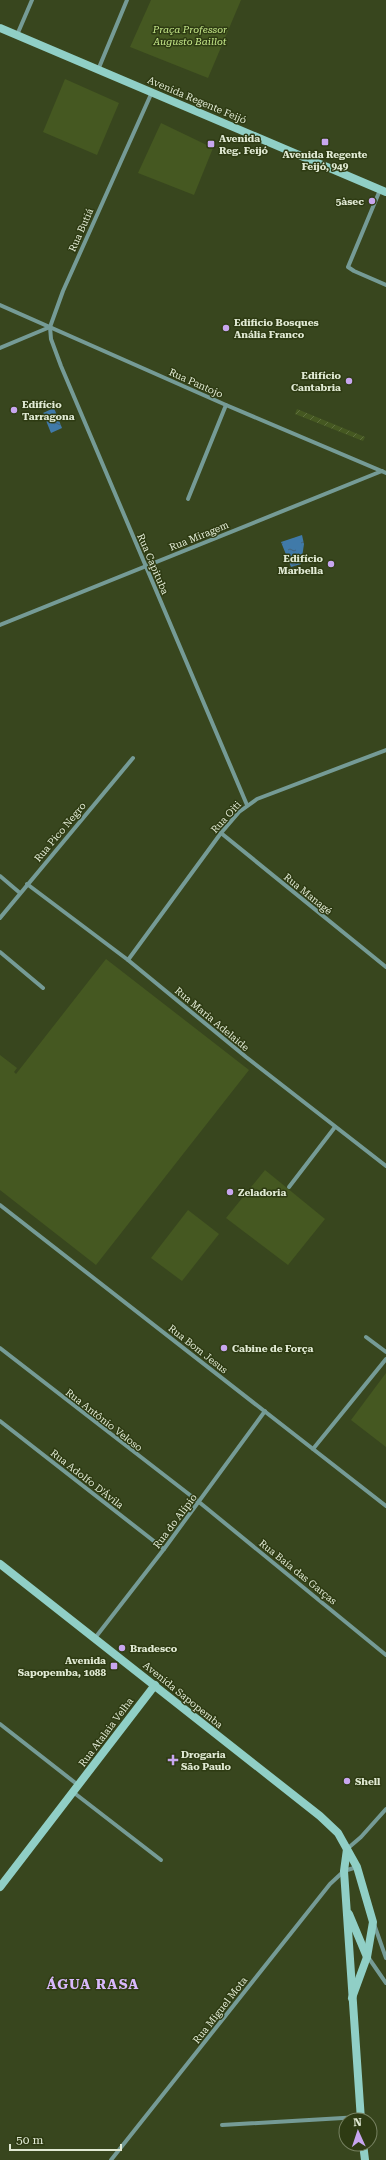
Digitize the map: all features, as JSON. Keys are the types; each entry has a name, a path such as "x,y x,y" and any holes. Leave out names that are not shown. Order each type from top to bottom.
{"main road":[{"name":"Avenida Regente Feijó","path":"0,28 383,191"},
{"name":"Avenida Sapopemba","path":"0,1564 320,1816 338,1833 357,1867 373,1922 368,1957 352,1998"},
{"name":"Rua Atalaia Velha","path":"0,1887 155,1685"},
{"name":"Avenida Sapopemba","path":"347,1849 344,1871 361,2112"},
{"path":"346,1906 368,1957"}],"street":[{"path":"17,35 32,0"},
{"path":"98,70 127,0"},
{"name":"Rua Butiá","path":"50,327 63,291 152,92"},
{"path":"383,191 348,267 386,285"},
{"name":"Rua Pantojo","path":"0,306 384,472"},
{"path":"0,348 50,327"},
{"name":"Rua Capituba","path":"50,327 51,339 61,366 247,805"},
{"path":"188,499 226,405"},
{"name":"Rua Miragem","path":"0,625 384,472"},
{"name":"Rua Oiti","path":"128,960 221,834 247,805 386,750"},
{"name":"Rua Pico Negro","path":"0,918 133,758"},
{"name":"Rua Managé","path":"221,834 386,967"},
{"path":"0,876 20,893"},
{"name":"Rua Maria Adelaide","path":"27,884 128,960 246,1057 386,1166"},
{"path":"0,952 43,988"},
{"path":"289,1187 335,1127"},
{"name":"Rua Bom Jesus","path":"0,1205 386,1506"},
{"path":"366,1337 386,1352"},
{"name":"Rua Antônio Veloso","path":"0,1348 199,1502"},
{"path":"313,1449 386,1359"},
{"name":"Rua do Alípio","path":"95,1638 164,1549 265,1411"},
{"name":"Rua Adolfo D'Ávila","path":"0,1421 164,1549"},
{"name":"Rua Baía das Garças","path":"199,1502 386,1654"},
{"path":"0,1724 161,1860"},
{"path":"347,1849 361,1837 386,1809"},
{"path":"344,1871 357,1867"},
{"name":"Rua Miguel Mota","path":"111,2160 325,1890 344,1871"},
{"path":"373,1922 386,1958"},
{"path":"368,1957 386,1983"},
{"path":"222,2125 338,2119"}],"green space":[{"name":"Praça Professor Augusto Baillot","path":"151,0 241,0 208,78 130,47"},
{"path":"65,79 119,103 97,155 43,132"},
{"path":"161,123 213,148 194,195 138,173"},
{"path":"297,409 365,437 363,441 295,414"},
{"path":"106,959 249,1070 96,1265 0,1190 0,1055 17,1068 14,1072 16,1074"},
{"path":"265,1170 325,1219 288,1265 226,1218"},
{"path":"188,1210 219,1234 182,1281 151,1258"},
{"path":"386,1373 386,1447 351,1420"}],"water":[{"path":"54,408 62,428 51,433 43,413"},
{"path":"302,535 304,544 301,564 291,567 281,542"}],"place":[{"name":"Avenida Regente Feijó, 949","path":"325,142"},
{"name":"Avenida Reg. Feijó","path":"211,144"},
{"name":"5àsec","path":"372,201"},
{"name":"Edificio Bosques Anália Franco","path":"226,328"},
{"name":"Edifício Cantabria","path":"349,381"},
{"name":"Edifício Tarragona","path":"14,410"},
{"name":"Edifício Marbella","path":"331,564"},
{"name":"Zeladoria","path":"230,1192"},
{"name":"Cabine de Força","path":"224,1348"},
{"name":"Bradesco","path":"122,1648"},
{"name":"Avenida Sapopemba, 1088","path":"114,1666"},
{"name":"Drogaria São Paulo","path":"173,1760"},
{"name":"Shell","path":"347,1781"}],"district":[{"name":"ÁGUA RASA","path":"93,1984"}]}
